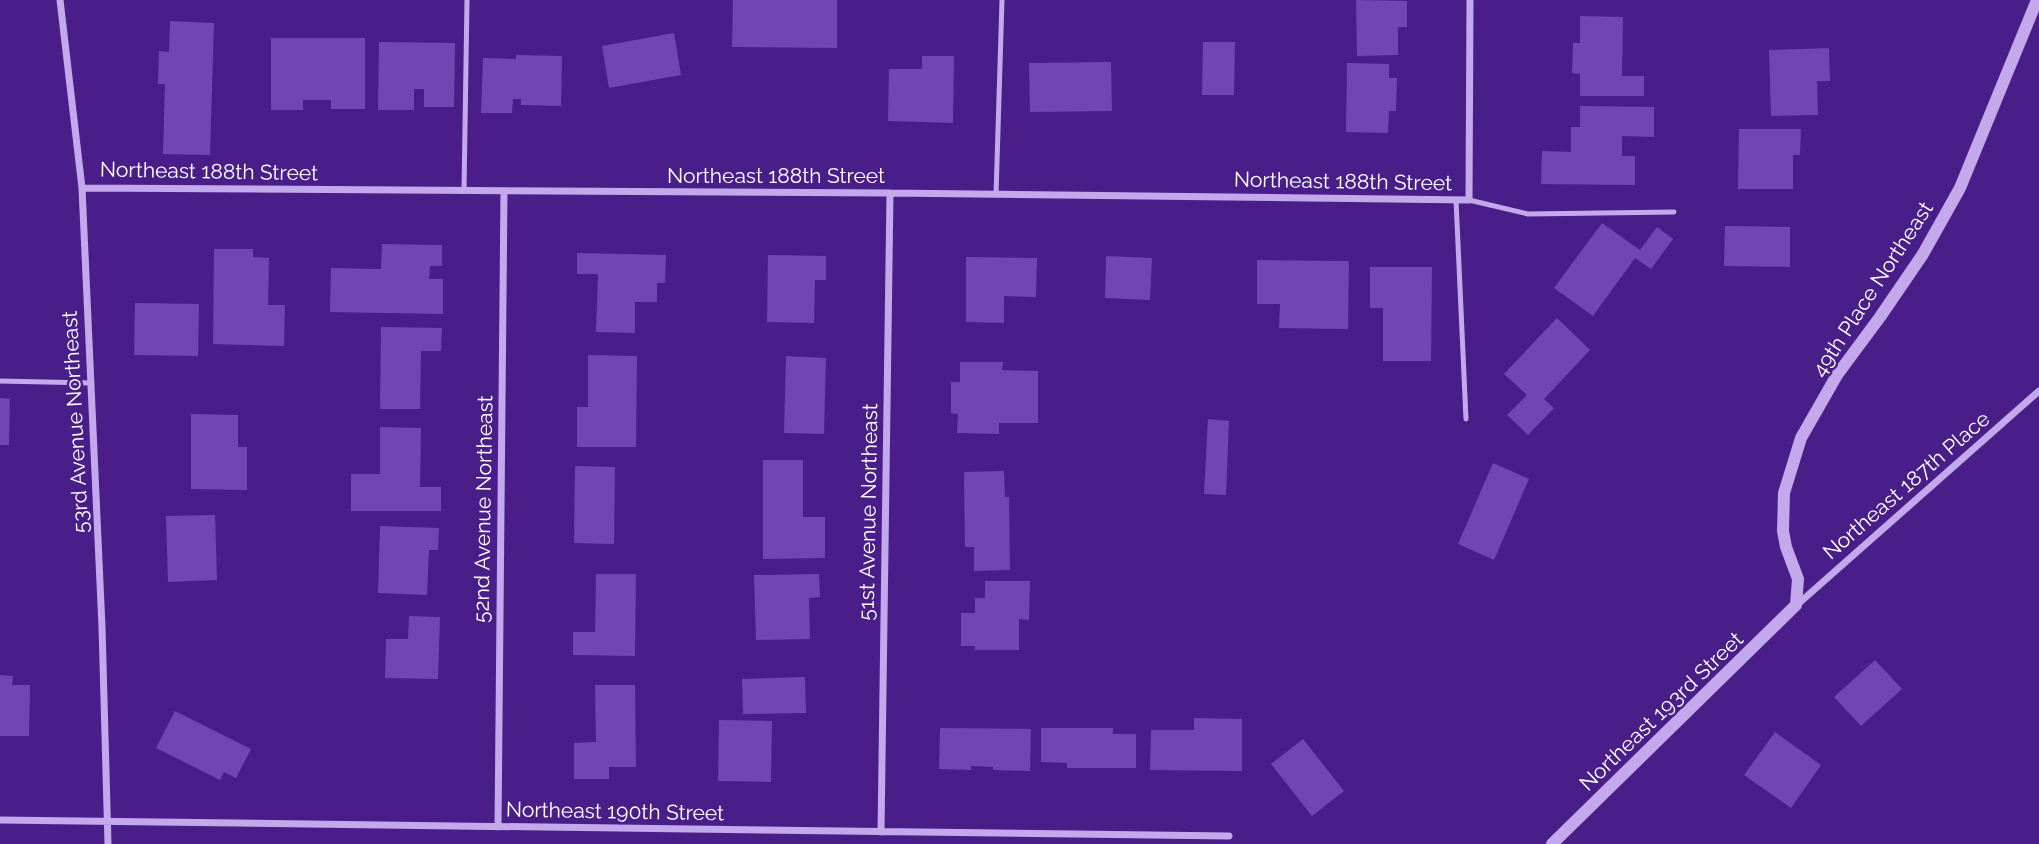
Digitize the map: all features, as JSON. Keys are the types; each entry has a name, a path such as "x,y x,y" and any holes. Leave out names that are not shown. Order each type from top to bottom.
{"street":[{"name":"53rd Avenue Northeast","path":"60,0 82,188 108,844"},
{"path":"1469,200 1470,0"},
{"name":"49th Place Northeast","path":"1796,605 1798,579 1783,531 1784,493 1801,438 1837,374 1923,254 1961,188 2037,0"},
{"name":"Northeast 188th Street","path":"82,188 1469,200"},
{"name":"52nd Avenue Northeast","path":"498,827 504,191"},
{"name":"51st Avenue Northeast","path":"881,832 891,193"},
{"name":"Northeast 187th Place","path":"1796,605 2039,391"},
{"name":"Northeast 193rd Street","path":"1552,844 1796,605"},
{"name":"Northeast 190th Street","path":"0,820 1229,836"}],"lane":[{"path":"464,191 467,0"},
{"path":"996,195 1002,0"},
{"path":"1456,200 1466,419"},
{"path":"1469,200 1528,214 1674,212"},
{"path":"0,381 91,383"}],"building":[{"path":"733,0 837,0 837,48 732,47"},
{"path":"1356,0 1407,1 1407,27 1398,27 1398,55 1357,56"},
{"path":"1580,16 1623,17 1622,76 1644,76 1644,96 1580,96 1580,74 1572,73 1573,43 1580,43"},
{"path":"170,21 214,23 210,155 163,154 165,84 158,84 159,51 169,52"},
{"path":"674,33 681,75 609,88 602,46"},
{"path":"271,38 365,38 365,109 331,109 331,100 303,100 303,110 271,110"},
{"path":"379,42 455,43 454,107 424,107 424,89 414,89 414,110 378,110"},
{"path":"1203,42 1235,42 1234,95 1202,95"},
{"path":"1829,48 1830,81 1817,81 1818,115 1771,116 1769,50"},
{"path":"516,55 562,56 561,106 521,105 521,99 513,99 512,113 481,113 483,58 516,59"},
{"path":"922,56 954,56 953,123 888,121 889,69 922,69"},
{"path":"1111,62 1112,111 1030,112 1029,63"},
{"path":"1347,63 1389,64 1389,78 1397,78 1396,111 1389,111 1388,133 1346,132"},
{"path":"1580,106 1654,107 1654,137 1622,136 1622,156 1635,156 1635,185 1541,184 1542,151 1571,152 1571,127 1580,127"},
{"path":"1739,129 1801,129 1800,155 1793,155 1793,189 1738,189"},
{"path":"1602,223 1640,250 1657,227 1673,239 1651,269 1635,258 1593,316 1554,288"},
{"path":"1725,226 1790,227 1790,267 1724,266"},
{"path":"382,244 442,245 442,266 430,266 429,279 443,279 443,314 330,312 331,268 381,269"},
{"path":"214,249 253,249 253,257 269,258 268,305 285,305 284,346 213,344"},
{"path":"577,253 666,255 665,283 657,283 657,302 635,302 635,333 596,332 598,274 577,274"},
{"path":"768,255 826,256 826,280 815,280 814,323 767,322"},
{"path":"1106,256 1152,258 1150,300 1105,298"},
{"path":"966,257 1037,258 1036,297 1004,296 1004,323 966,322"},
{"path":"1257,260 1349,261 1348,329 1279,328 1280,304 1257,304"},
{"path":"1370,267 1432,267 1431,361 1383,361 1383,308 1370,308"},
{"path":"135,303 199,304 198,356 134,355"},
{"path":"1557,318 1590,350 1544,399 1554,408 1528,435 1507,415 1527,395 1504,374"},
{"path":"381,327 442,328 441,351 421,351 420,409 380,409"},
{"path":"588,355 637,356 636,447 577,447 577,407 588,407"},
{"path":"786,356 826,358 824,434 784,433"},
{"path":"960,362 1003,362 1002,370 1038,371 1038,423 999,423 999,434 957,433 958,414 951,413 951,382 960,382"},
{"path":"0,398 10,399 9,445 0,445"},
{"path":"191,414 238,415 238,447 247,447 247,490 191,489"},
{"path":"1208,419 1229,421 1226,495 1204,494"},
{"path":"380,427 421,428 420,487 441,487 441,511 351,511 351,474 380,474"},
{"path":"763,460 803,460 803,517 825,517 825,558 763,559"},
{"path":"1493,463 1529,479 1494,560 1458,544"},
{"path":"575,466 615,467 614,544 574,543"},
{"path":"1004,471 1005,497 1009,497 1010,570 974,571 974,547 965,547 964,472"},
{"path":"215,515 217,580 168,582 166,516"},
{"path":"380,526 439,528 438,550 429,550 427,595 378,593"},
{"path":"596,574 636,574 635,656 573,655 573,632 595,632"},
{"path":"819,574 820,597 809,598 810,639 756,640 754,575"},
{"path":"985,581 1030,581 1029,620 1019,619 1019,650 975,650 975,646 961,646 961,613 975,613 975,598 985,598"},
{"path":"409,616 440,617 438,679 385,678 386,639 408,639"},
{"path":"1875,660 1902,689 1861,726 1834,697"},
{"path":"0,675 13,676 12,685 30,685 29,736 0,736"},
{"path":"805,677 806,713 743,714 742,679"},
{"path":"595,685 635,685 636,767 609,767 609,779 574,779 574,743 596,742"},
{"path":"175,711 251,749 236,778 224,772 220,780 156,748"},
{"path":"1194,718 1242,719 1242,771 1150,770 1151,730 1194,730"},
{"path":"719,720 772,721 771,782 718,781"},
{"path":"940,728 1031,729 1030,771 993,770 993,767 971,766 971,770 939,769"},
{"path":"1041,728 1113,728 1113,734 1136,734 1136,768 1067,768 1067,763 1041,762"},
{"path":"1775,732 1821,765 1791,808 1744,775"},
{"path":"1303,739 1344,791 1312,816 1271,764"}]}
